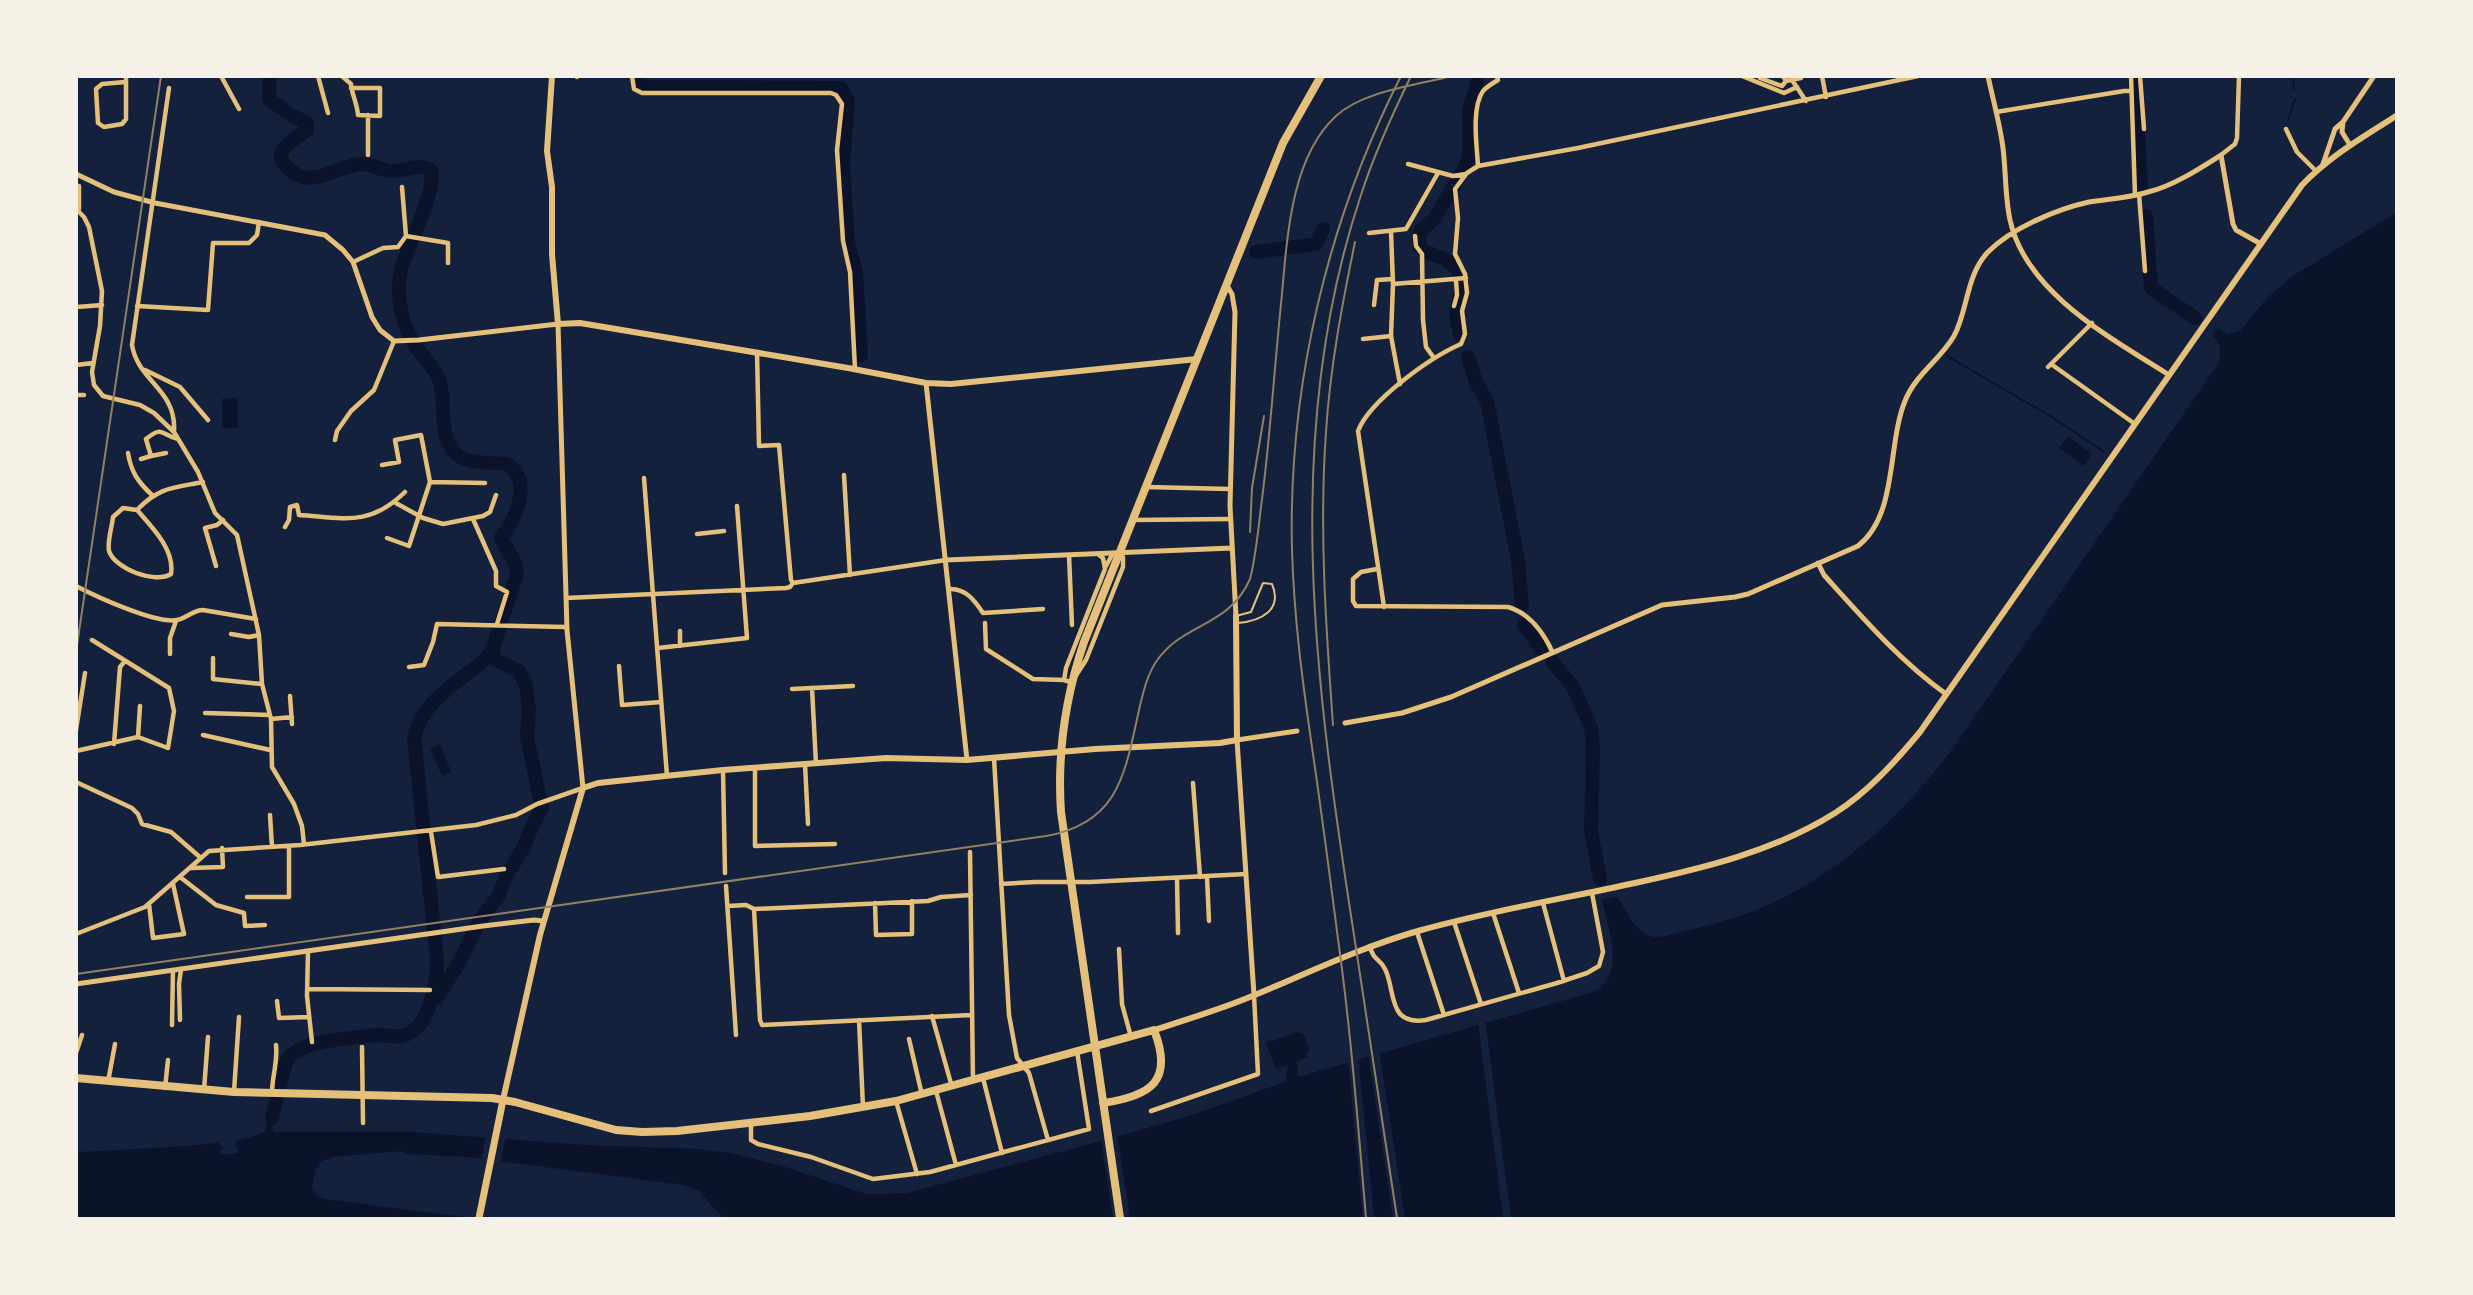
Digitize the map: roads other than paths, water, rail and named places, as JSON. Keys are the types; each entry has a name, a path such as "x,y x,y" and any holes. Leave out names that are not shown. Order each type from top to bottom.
{"highway":[{"path":"1120,1218 1060,812 1063,722 1084,642 1226,284 1283,143 1321,76"},
{"path":"76,1078 165,1088 234,1092 503,1100 593,1125 629,1132 677,1131 751,1123 896,1101 1155,1030 1162,1070 1155,1084 1135,1096 1103,1103"}],"main road":[{"path":"552,76 547,151 551,180 552,254 558,324 580,323 926,383 951,384 1197,359"},
{"path":"1155,1030 1214,1011 1370,946 1454,922 1722,861 1756,851 1800,833 1836,812 1883,774 1920,732 2302,185 2323,164 2397,116"},
{"path":"479,1218 544,921 583,788 598,783 754,767 886,758 967,760 1060,751 1220,743 1237,740 1236,616"}],"street":[{"path":"221,76 239,109"},
{"path":"318,76 328,113"},
{"path":"342,76 351,84 351,88 352,97 357,105 358,115 380,116 380,88 351,88"},
{"path":"632,76 634,88 642,93 831,93 839,98 841,114 837,150 843,241 851,281 855,369"},
{"path":"1478,166 1476,115 1478,103 1483,90 1497,78 1504,76"},
{"path":"1742,76 1781,92 1797,87"},
{"path":"1822,76 1826,97"},
{"path":"1408,164 1456,176 1467,173 1478,166 1826,97 1918,76"},
{"path":"1988,76 2003,147 2010,221 2020,249 2039,277 2062,302 2169,375"},
{"path":"2131,76 2137,195 2145,271"},
{"path":"2140,76 2144,129"},
{"path":"1344,723 1416,709 1532,663 1552,651 1662,605 1735,597 1757,590 1858,546 1870,535 1888,490 1901,411 1908,393 1952,338 1979,264 1995,246 2066,208 2137,195 2164,186 2221,155 2235,144 2237,138 2240,76"},
{"path":"2323,164 2335,129 2343,122 2374,76"},
{"path":"1760,78 1782,86 1787,79"},
{"path":"1787,79 1801,78"},
{"path":"125,79 126,119 122,124 104,127 98,123 96,89 102,84 125,79"},
{"path":"1787,79 1797,87 1806,101"},
{"path":"169,88 132,345 133,353 142,368 172,405 174,432"},
{"path":"1996,112 2131,91"},
{"path":"1781,92 1784,105"},
{"path":"368,115 368,155"},
{"path":"2343,122 2342,132 2350,145"},
{"path":"2286,129 2297,152 2316,171"},
{"path":"2221,155 2233,224 2236,230 2261,244"},
{"path":"1369,233 1406,229 1438,173"},
{"path":"1384,607 1358,431 1378,404 1400,384 1434,358 1461,344 1464,339 1461,317 1467,293 1465,278 1455,254 1458,218 1455,189 1467,173"},
{"path":"76,174 128,197 325,235 343,250 352,262 372,317 380,330 394,341 406,342 558,324 566,627 583,788 538,804 516,815 429,832 289,846 222,848 209,851 149,904 132,914 76,934"},
{"path":"79,186 78,209 84,217 93,243 102,291 100,326 93,363 94,385 103,396 140,405 154,413 174,432 203,482 214,511 237,535 259,635 262,684 270,717 272,767 294,804 302,826 304,844"},
{"path":"402,187 408,237"},
{"path":"137,306 208,310 213,243 249,243 257,234 259,222"},
{"path":"1391,231 1393,282 1391,336 1400,384"},
{"path":"1415,236 1416,246 1422,254 1426,347 1434,358"},
{"path":"408,237 448,243 448,263"},
{"path":"352,262 382,248 398,247 408,237"},
{"path":"1374,305 1377,280 1422,282 1465,278"},
{"path":"1454,306 1457,295 1456,280"},
{"path":"1226,284 1232,294 1235,312 1230,519 1236,616"},
{"path":"77,306 102,305"},
{"path":"2092,323 2050,366 2135,424"},
{"path":"1363,339 1391,336"},
{"path":"335,440 351,411 374,390 394,341"},
{"path":"757,352 759,446 779,445 790,580 793,583"},
{"path":"76,365 93,363"},
{"path":"142,368 180,387 208,420"},
{"path":"926,383 967,760"},
{"path":"76,395 84,395"},
{"path":"151,456 146,440 155,431 160,430 178,439"},
{"path":"382,465 399,462 395,440 422,435 429,482 420,515 409,546 387,538"},
{"path":"128,453 130,466 136,479 152,495"},
{"path":"141,459 166,453"},
{"path":"844,475 850,575"},
{"path":"644,478 666,776"},
{"path":"137,510 152,495 163,490 203,482"},
{"path":"429,482 485,483"},
{"path":"1146,487 1230,489"},
{"path":"285,527 289,520 290,507 297,505 299,515 356,519 369,517 394,502 405,492"},
{"path":"394,502 443,524 473,519 490,512 496,495"},
{"path":"658,648 747,638 737,506"},
{"path":"123,508 137,510 159,534 172,566 171,574 165,578 145,578 116,561 108,549 113,517 123,508"},
{"path":"473,519 496,571 496,586 507,591 497,624"},
{"path":"1133,519 1230,519"},
{"path":"216,566 205,528 217,525 223,520"},
{"path":"697,534 724,531"},
{"path":"566,598 790,587 793,583 946,560 1232,548"},
{"path":"1064,680 1074,646 1108,558 1119,553"},
{"path":"1095,1047 1060,800 1060,751 1062,722 1070,682 1086,660 1123,567 1123,557 1119,553"},
{"path":"1098,554 1103,558 1105,569"},
{"path":"1069,555 1072,626"},
{"path":"1818,563 1824,574 1894,651 1946,694"},
{"path":"1377,568 1361,572 1352,581 1353,601 1358,607 1508,608 1524,615 1538,627 1552,651"},
{"path":"76,586 146,616 176,621 196,610 203,610 256,619"},
{"path":"949,590 956,589 965,592 983,613 1043,609"},
{"path":"170,654 170,638 176,621"},
{"path":"985,623 986,649 1033,679 1070,682"},
{"path":"408,667 423,664 433,642 437,624 566,627"},
{"path":"680,646 681,631"},
{"path":"231,634 249,637 259,635"},
{"path":"76,751 138,737 168,748 174,711 169,688 92,640"},
{"path":"213,658 213,679 262,684"},
{"path":"114,744 120,668 125,661"},
{"path":"619,666 622,705 661,702"},
{"path":"76,730 85,673"},
{"path":"792,689 853,686"},
{"path":"812,688 816,764"},
{"path":"290,696 292,724"},
{"path":"138,737 140,706"},
{"path":"205,713 292,717"},
{"path":"1151,1111 1258,1074 1237,740 1297,731"},
{"path":"203,735 270,750"},
{"path":"994,758 1009,1015 1017,1058 1029,1073 1048,1140"},
{"path":"805,764 808,824"},
{"path":"754,767 755,846 835,844"},
{"path":"723,770 725,873"},
{"path":"76,782 132,808 138,814 142,824 171,832 201,858"},
{"path":"1193,783 1209,921"},
{"path":"270,814 272,847"},
{"path":"429,832 438,877 504,869"},
{"path":"247,897 289,897 289,846"},
{"path":"190,868 223,867 222,848"},
{"path":"970,852 973,1081"},
{"path":"1001,884 1071,883 1246,874"},
{"path":"180,877 216,905 244,913 245,926 265,925"},
{"path":"1177,878 1178,933"},
{"path":"149,904 153,938 184,934 173,884"},
{"path":"726,886 736,1035"},
{"path":"1370,946 1374,958 1385,968 1392,1002 1401,1014 1417,1022 1592,971 1602,962 1604,952 1592,892"},
{"path":"728,906 746,905 754,909 912,901 971,895"},
{"path":"875,903 876,935 912,934 912,901"},
{"path":"1543,903 1564,981"},
{"path":"754,909 756,973 762,1025 971,1015"},
{"path":"1493,913 1519,993"},
{"path":"76,984 483,926 534,920 544,921"},
{"path":"1454,922 1481,1004"},
{"path":"1417,932 1444,1015"},
{"path":"1119,949 1122,1004 1131,1037"},
{"path":"308,951 309,1017 312,1042"},
{"path":"180,1020 182,1012 179,984 181,969"},
{"path":"172,1025 173,970"},
{"path":"308,989 430,990"},
{"path":"277,1001 279,1018 309,1017"},
{"path":"932,1016 952,1087"},
{"path":"234,1092 239,1017"},
{"path":"859,1020 863,1107"},
{"path":"76,1053 82,1035"},
{"path":"204,1090 207,1037"},
{"path":"909,1039 922,1095"},
{"path":"108,1082 115,1044"},
{"path":"273,1093 273,1070 277,1059 276,1046"},
{"path":"362,1047 363,1124"},
{"path":"751,1123 751,1140 758,1144 811,1157 873,1179 917,1174 1089,1129 1077,1052"},
{"path":"165,1088 168,1060"},
{"path":"982,1078 1002,1153"},
{"path":"936,1091 956,1165"},
{"path":"896,1101 917,1174"}],"lane":[{"path":"1236,616 1251,612 1263,583 1272,584 1273,600 1268,614 1255,621 1237,624"}],"water":[{"path":"2396,213 2396,1218 723,1218 699,1191 684,1185 467,1157 407,1154 402,1151 333,1157 322,1161 316,1168 312,1187 316,1195 325,1199 472,1218 77,1218 77,1152 206,1144 254,1136 265,1131 273,1103 281,1103 272,1129 275,1132 411,1132 586,1145 699,1149 731,1153 782,1166 866,1194 907,1193 1192,1115 1285,1082 1288,1065 1276,1069 1266,1043 1298,1032 1304,1034 1309,1051 1306,1053 1308,1057 1297,1062 1298,1077 1596,991 1605,983 1613,962 1611,937 1602,900 1617,897 1634,924 1653,937 1720,922 1754,911 1812,881 1839,863 1889,822 1933,774 1953,748 2218,364 2220,349 2218,342 2212,336 2218,328 2227,334 2240,331 2266,299 2291,277"},
{"path":"237,398 238,428 223,428 222,399"},
{"path":"2068,436 2092,454 2083,466 2059,448"},
{"path":"440,744 451,772 442,776 430,748"}],"waterway":[{"path":"270,76 269,99 307,123 307,130 288,144 281,153 284,164 294,173 313,178 363,164 390,171 421,167 431,170 429,193 401,270 399,280 401,311 407,331 440,382 444,428 449,445 459,456 471,461 507,464 515,471 520,490 516,511 501,538 516,565 517,574 493,647 488,657 434,701 419,724 414,737 437,959 436,979 426,1014 414,1031 405,1035 377,1035 343,1039 314,1044 296,1051 287,1061 272,1118"},
{"path":"637,76 641,84 646,87 841,88 848,101 843,163 848,243 856,272 861,355"},
{"path":"2135,76 2141,187"},
{"path":"2293,76 2294,89"},
{"path":"2301,76 2306,77"},
{"path":"1460,334 1456,314 1462,284 1458,270 1445,259 1424,251 1420,247 1419,238 1421,230 1434,219 1466,166 1470,150 1469,111 1477,83"},
{"path":"2288,120 2295,99"},
{"path":"2146,216 2151,288 2195,318"},
{"path":"1256,252 1316,244 1323,229"},
{"path":"1947,356 2052,417 2103,451"},
{"path":"1468,357 1477,385 1487,401 1518,560 1522,606"},
{"path":"1524,625 1543,651"},
{"path":"437,998 460,961 480,920 498,897 506,876 524,847 542,808 527,737 529,710 526,685 519,671 494,659 493,647"},
{"path":"1552,661 1573,687 1591,727 1593,749 1591,831 1600,879"}],"railway":[{"path":"76,652 161,76"},
{"path":"1366,1218 1347,1009 1297,627 1292,550 1292,489 1305,367 1317,307 1352,189 1401,76"},
{"path":"1397,1218 1328,750 1318,657 1313,564 1313,470 1320,378 1336,286 1366,180 1411,76"},
{"path":"76,974 1046,836 1071,829 1090,820 1104,807 1123,774 1146,684 1158,659 1181,638 1231,607 1250,579 1264,482 1289,229 1293,204 1308,155 1320,134 1347,107 1391,90 1452,76"},
{"path":"1333,725 1324,578 1324,468 1334,360 1355,242"},
{"path":"1250,532 1252,488 1264,416"}]}
